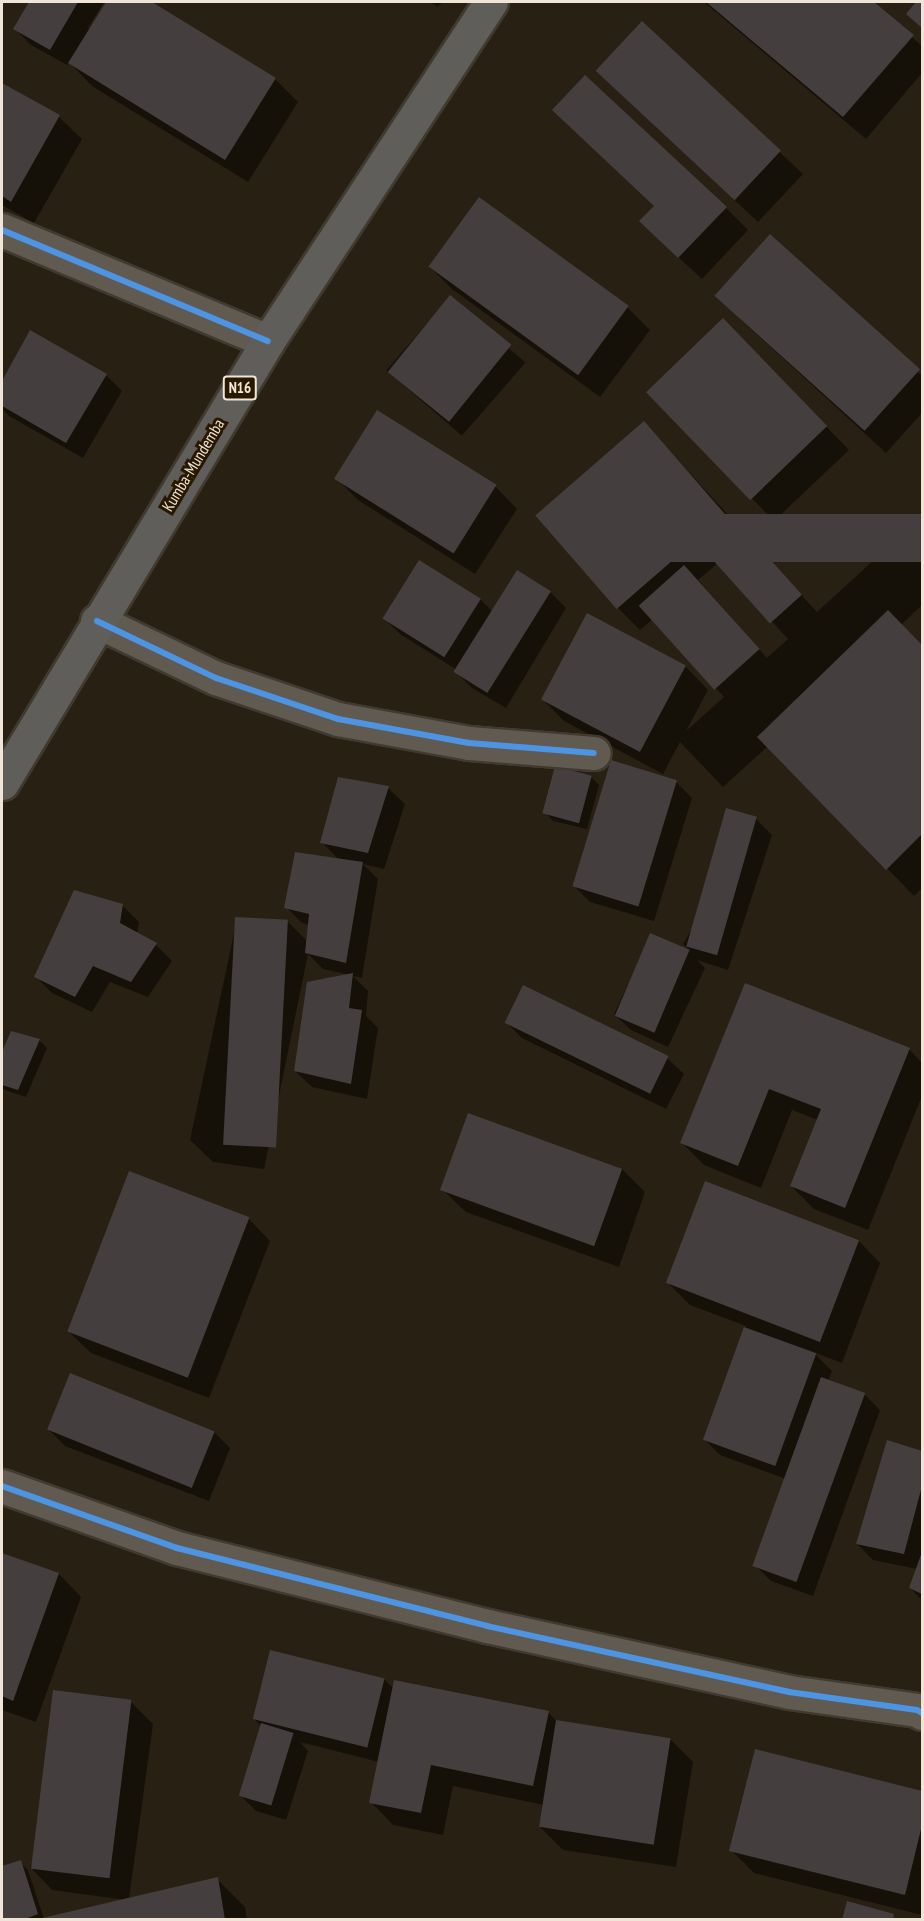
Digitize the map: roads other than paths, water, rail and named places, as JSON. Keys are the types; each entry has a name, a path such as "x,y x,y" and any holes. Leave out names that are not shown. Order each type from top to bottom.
{"highway":[{"name":"Kumba-Mundemba","path":"2,783 97,621 268,341 491,2"}],"street":[{"path":"2,230 268,341"},
{"path":"97,621 216,678 339,719 469,743 594,753"},
{"path":"2,1486 177,1548 487,1626 789,1692 917,1710 922,1713"}]}
